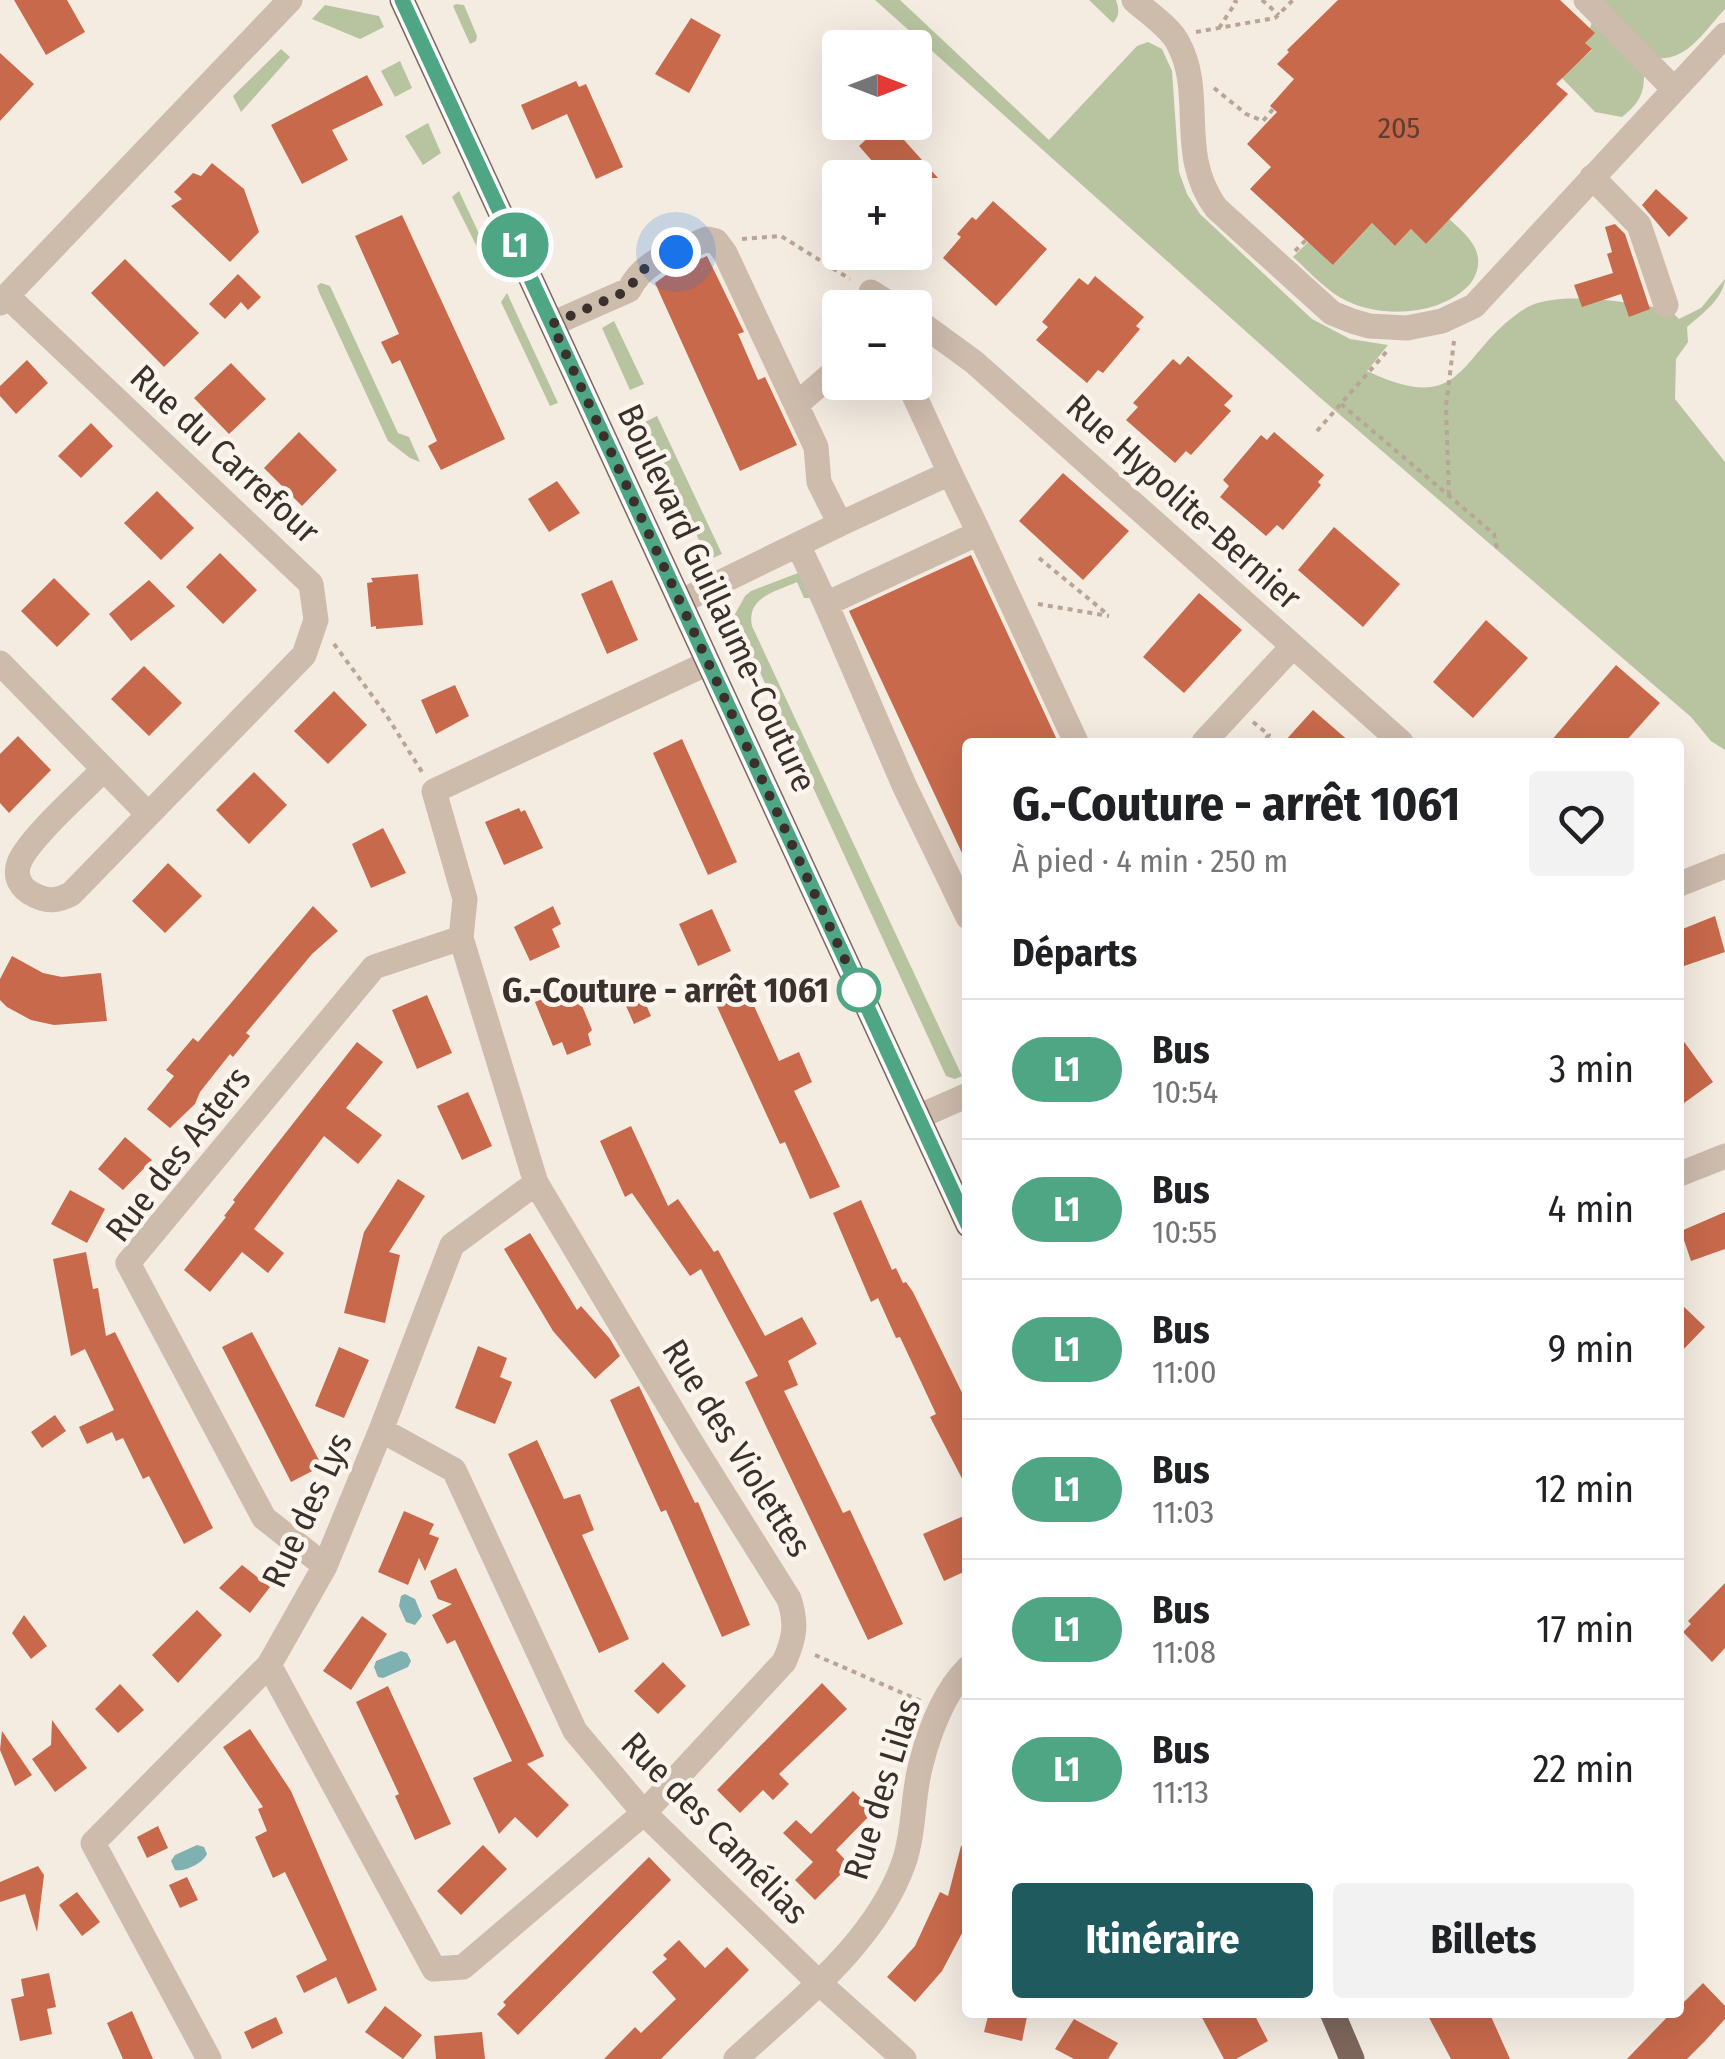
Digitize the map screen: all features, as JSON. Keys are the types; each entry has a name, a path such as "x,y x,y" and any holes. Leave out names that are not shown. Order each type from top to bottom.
{"main road":[{"name":"Boulevard Guillaume-Couture","path":"402,0 962,1211"},
{"path":"1335,2018 1352,2059"}],"street":[{"path":"3,300 290,0"},
{"path":"1134,0 1176,38 1185,58 1194,160 1198,176 1216,208 1332,313 1369,326 1398,328 1424,326 1474,306 1725,35"},
{"path":"1586,0 1674,89"},
{"path":"1592,177 1639,225 1666,305"},
{"path":"552,324 629,290 636,274 645,266 707,239 716,241 816,447 819,482 840,524"},
{"name":"Rue du Carrefour","path":"3,300 312,584 316,620"},
{"name":"Rue Hypolite-Bernier","path":"932,331 974,362 1396,738"},
{"path":"797,404 822,382"},
{"path":"916,400 1074,738"},
{"path":"680,602 950,472"},
{"path":"826,604 979,534"},
{"path":"798,544 904,785 962,906"},
{"path":"104,770 28,848 19,863 17,877 24,890 55,902 71,894 304,655 316,620"},
{"path":"1208,738 1293,646"},
{"path":"434,791 708,662"},
{"path":"0,663 147,813"},
{"name":"Rue des Violettes","path":"434,791 466,899 461,938 536,1183 788,1599 796,1621 792,1645"},
{"path":"1684,882 1725,866"},
{"name":"Rue des Asters","path":"325,1566 264,1518 128,1263 374,968 461,938"},
{"path":"918,1118 962,1097"},
{"path":"1684,1172 1725,1156"},
{"name":"Rue des Lys","path":"208,2059 93,1843 270,1665 325,1566 452,1245 536,1183"},
{"name":"Rue des Camélias","path":"382,1430 454,1470 575,1731 644,1813 818,1982 904,2059"},
{"path":"270,1665 434,1969 463,1966 644,1813 784,1662 792,1645"},
{"name":"Rue des Lilas","path":"736,2059 818,1982 863,1933 886,1898 904,1862 920,1764 954,1681 962,1674"}],"path":[{"path":"1262,0 1279,15"},
{"path":"1192,32 1276,18 1293,0"},
{"path":"1219,28 1236,1"},
{"path":"1187,77 1206,81 1246,114 1263,121 1273,109"},
{"path":"716,241 781,236 869,290"},
{"path":"1449,497 1446,406 1455,316"},
{"path":"1317,431 1393,344 1398,328"},
{"path":"1341,404 1494,534 1497,548"},
{"path":"1008,599 1109,616 1039,558"},
{"path":"316,620 385,713 434,791"},
{"path":"792,1645 920,1700"}],"green space":[{"path":"875,0 900,0 932,30 909,30"},
{"path":"1089,0 1116,0 1117,18 1113,23"},
{"path":"1593,0 1725,0 1725,9 1686,50 1656,58"},
{"path":"325,5 379,16 384,27 360,39 312,19"},
{"path":"464,5 477,36 470,44 453,6"},
{"path":"1592,22 1644,76 1639,100 1622,117 1595,112 1561,77 1592,50 1585,43"},
{"path":"932,30 1049,140 1137,46 1148,42 1162,49 1172,71 1179,172 1200,214 1312,319 1350,339 1388,345 1367,371 1400,384 1425,387 1444,383 1458,374 1504,325 1540,302 1576,298 1617,301 1670,310 1679,319 1701,308 1725,279 1716,300 1687,327 1688,342 1676,359 1675,399 1725,462 1725,750 1711,741 1691,717 1317,395 932,51"},
{"path":"281,49 290,57 241,112 233,96"},
{"path":"400,61 412,88 395,97 381,71"},
{"path":"428,123 441,153 423,165 405,136"},
{"path":"459,191 490,257 484,261 452,197"},
{"path":"1449,219 1473,244 1478,267 1470,284 1429,308 1395,312 1362,307 1333,292 1293,257 1308,242 1334,264 1372,223 1395,246 1411,229 1426,244"},
{"path":"317,286 330,286 398,433 409,437 420,462 388,441 319,292"},
{"path":"507,293 558,403 550,406 501,302"},
{"path":"614,321 644,384 630,390 602,328"},
{"path":"657,416 722,554 708,560 645,422"},
{"path":"798,573 810,598 804,598 797,582 772,593 753,608 752,626 962,1076 955,1079 946,1076 734,616 751,591"}],"water":[{"path":"405,1594 415,1599 422,1616 415,1625 406,1622 399,1606"},
{"path":"401,1651 411,1661 408,1667 378,1677 376,1661"},
{"path":"197,1845 204,1847 205,1857 198,1864 175,1870 171,1861 175,1855"}],"building":[{"path":"14,0 67,0 85,32 46,55"},
{"path":"1338,0 1560,0 1595,33 1585,43 1592,49 1556,84 1568,94 1426,244 1411,229 1395,246 1372,223 1333,265 1250,189 1271,167 1247,144 1277,112 1270,106 1294,79 1277,64"},
{"path":"691,18 721,35 689,93 655,74"},
{"path":"0,53 34,84 0,121"},
{"path":"367,75 383,105 332,130 348,160 302,184 271,125"},
{"path":"576,81 579,87 586,84 623,167 596,179 567,114 532,130 521,105"},
{"path":"866,140 904,140 922,160 871,160 859,146"},
{"path":"212,163 244,189 259,232 230,262 171,206 182,199 174,192 193,173 201,176"},
{"path":"1656,189 1688,218 1669,237 1642,205"},
{"path":"993,201 1047,249 996,306 943,258 961,237 957,234"},
{"path":"402,215 505,439 441,470 428,446 437,441 400,360 392,364 381,342 399,334 355,236"},
{"path":"1615,224 1625,234 1650,309 1629,317 1621,294 1582,307 1574,285 1613,273 1605,227"},
{"path":"707,256 744,332 738,334 758,380 765,377 797,445 740,471 655,283"},
{"path":"125,259 199,333 164,367 91,293"},
{"path":"238,274 261,297 248,310 241,302 225,319 209,304"},
{"path":"1095,276 1144,317 1136,326 1140,329 1103,373 1098,370 1087,383 1036,340 1048,327 1042,322 1079,278 1088,285"},
{"path":"1188,356 1233,396 1224,405 1231,411 1191,455 1186,451 1175,463 1126,420 1138,407 1133,403 1173,359 1180,365"},
{"path":"27,360 48,383 16,414 0,396 0,386"},
{"path":"231,363 266,399 229,434 194,398"},
{"path":"91,423 113,446 81,478 58,456"},
{"path":"299,432 337,470 302,506 264,468"},
{"path":"1274,432 1324,475 1318,482 1321,485 1283,530 1277,525 1266,536 1220,497 1229,486 1223,480 1261,435 1267,440"},
{"path":"1063,473 1129,531 1083,580 1019,521"},
{"path":"557,481 580,513 549,532 528,499"},
{"path":"157,491 194,528 161,560 124,523"},
{"path":"1334,527 1400,584 1363,627 1298,570"},
{"path":"220,553 257,590 223,624 186,587"},
{"path":"971,555 1056,738 962,738 962,853 849,611"},
{"path":"418,574 423,625 371,627 367,583 373,582 371,578"},
{"path":"54,578 90,614 57,647 21,611"},
{"path":"149,580 175,606 131,641 109,614"},
{"path":"612,580 638,640 607,654 581,594"},
{"path":"1199,593 1242,630 1184,693 1143,657"},
{"path":"1486,620 1528,658 1473,718 1433,682"},
{"path":"1616,665 1660,703 1629,738 1553,738"},
{"path":"144,666 182,703 149,736 111,699"},
{"path":"455,685 469,716 436,734 421,700"},
{"path":"334,691 367,725 328,764 294,731"},
{"path":"1313,710 1345,738 1288,738"},
{"path":"18,736 51,770 9,813 0,803 0,754"},
{"path":"682,739 737,862 708,875 653,753"},
{"path":"254,772 287,805 249,844 216,810"},
{"path":"519,808 521,812 525,810 543,848 504,865 485,822"},
{"path":"383,828 406,873 371,888 352,844"},
{"path":"168,863 202,896 165,933 132,901"},
{"path":"313,906 338,931 312,954 246,1033 250,1036 233,1057 230,1054 195,1104 170,1128 147,1109 174,1076 166,1070 193,1038 198,1042"},
{"path":"553,906 561,924 552,929 560,947 530,961 514,927"},
{"path":"712,909 731,951 698,966 679,924"},
{"path":"1715,916 1725,952 1684,966 1684,928"},
{"path":"12,956 43,973 62,977 101,973 107,1021 54,1025 31,1020 7,1007 0,1000 0,979"},
{"path":"574,986 592,1030 588,1034 591,1045 567,1055 562,1042 553,1046 535,1002"},
{"path":"745,986 779,1061 799,1052 812,1082 794,1091 840,1187 810,1199 785,1142 780,1144 714,1000"},
{"path":"640,991 651,1016 634,1024 623,999"},
{"path":"427,995 452,1053 417,1069 392,1010"},
{"path":"357,1042 383,1062 346,1108 382,1135 358,1164 324,1136 254,1229 284,1253 268,1273 242,1252 210,1292 184,1270 226,1217 233,1200"},
{"path":"1684,1042 1713,1082 1684,1103"},
{"path":"468,1092 492,1146 462,1160 437,1106"},
{"path":"631,1126 668,1206 678,1199 714,1252 718,1250 765,1336 802,1317 817,1344 788,1361 798,1385 784,1391 843,1513 850,1510 903,1624 868,1640 745,1382 758,1376 701,1269 690,1276 632,1193 625,1197 600,1141"},
{"path":"125,1137 152,1160 123,1190 98,1169"},
{"path":"398,1179 425,1196 389,1252 400,1255 385,1323 344,1313 364,1232"},
{"path":"70,1190 105,1209 87,1243 51,1224"},
{"path":"861,1200 892,1270 896,1268 913,1292 962,1393 962,1478 930,1417 936,1414 900,1337 896,1338 878,1298 871,1302 833,1213"},
{"path":"1725,1212 1725,1249 1691,1261 1684,1230"},
{"path":"530,1233 577,1310 581,1306 620,1356 595,1379 553,1331 504,1249"},
{"path":"86,1252 93,1289 98,1288 106,1336 115,1332 213,1528 184,1544 149,1476 143,1479 123,1438 116,1441 112,1432 87,1444 79,1427 114,1410 85,1349 71,1356 53,1259"},
{"path":"1684,1307 1705,1327 1684,1349"},
{"path":"252,1332 322,1466 291,1482 222,1347"},
{"path":"478,1346 507,1358 500,1377 512,1382 495,1424 455,1408"},
{"path":"339,1347 369,1360 344,1418 315,1406"},
{"path":"639,1386 695,1503 698,1502 750,1625 722,1637 666,1510 661,1512 610,1400"},
{"path":"55,1415 66,1431 42,1448 31,1432"},
{"path":"537,1440 564,1499 580,1494 594,1530 582,1535 629,1639 599,1653 508,1454"},
{"path":"404,1511 434,1524 429,1534 439,1538 425,1571 419,1558 408,1585 378,1572"},
{"path":"962,1517 962,1573 944,1581 923,1534"},
{"path":"242,1565 270,1587 250,1613 219,1588"},
{"path":"456,1568 544,1756 527,1764 569,1805 537,1838 515,1817 499,1834 473,1778 512,1761 455,1640 447,1644 432,1615 452,1604 438,1599 430,1581"},
{"path":"1725,1583 1725,1648 1712,1662 1684,1633 1691,1624 1688,1621"},
{"path":"197,1610 222,1635 178,1683 152,1655"},
{"path":"24,1615 47,1646 31,1659 12,1633"},
{"path":"362,1616 387,1634 351,1690 323,1671"},
{"path":"663,1662 686,1686 658,1714 634,1691"},
{"path":"822,1683 847,1709 779,1774 789,1784 773,1800 763,1790 740,1813 717,1790"},
{"path":"120,1684 144,1710 118,1733 95,1709"},
{"path":"388,1686 451,1824 415,1840 395,1796 399,1794 356,1702"},
{"path":"52,1720 87,1768 55,1792 32,1759 51,1745"},
{"path":"250,1729 291,1791 377,1990 348,2004 336,1977 304,1993 296,1976 327,1960 285,1872 273,1878 255,1837 267,1831 258,1809 263,1807 223,1747"},
{"path":"2,1731 32,1775 15,1786 0,1750"},
{"path":"853,1791 874,1811 836,1850 850,1865 815,1900 795,1880 813,1862 783,1833 796,1820 811,1834"},
{"path":"158,1826 168,1848 147,1858 137,1837"},
{"path":"483,1845 507,1869 461,1915 437,1891"},
{"path":"962,1846 962,1933 942,1971 915,2002 887,1977 915,1946 940,1892 948,1896"},
{"path":"649,1857 671,1880 518,2035 497,2014 506,2005 503,2002"},
{"path":"38,1866 44,1875 37,1932 25,1894 0,1902 0,1882"},
{"path":"187,1877 198,1900 180,1908 169,1885"},
{"path":"77,1892 100,1922 82,1936 59,1905"},
{"path":"679,1940 705,1968 727,1947 749,1970 661,2059 604,2059 635,2027 641,2033 676,1999 652,1972 667,1959 663,1955"},
{"path":"49,1973 56,2007 47,2009 52,2034 20,2041 11,1999 24,1996 21,1979"},
{"path":"1703,1983 1725,2006 1725,2019 1687,2059 1627,2059 1666,2018 1684,2018 1684,2002"},
{"path":"385,2006 422,2035 403,2059 365,2032"},
{"path":"132,2011 153,2059 123,2059 107,2023"},
{"path":"276,2017 283,2033 252,2049 244,2032"},
{"path":"988,2018 1027,2018 1022,2041 984,2032"},
{"path":"1202,2018 1256,2018 1268,2041 1236,2059 1224,2059"},
{"path":"1429,2018 1492,2018 1510,2059 1451,2059"},
{"path":"1074,2019 1118,2043 1108,2059 1074,2059 1055,2049"},
{"path":"482,2032 485,2059 436,2059 434,2036"}],"bus line":[{"name":"L1","path":"402,0 962,1212"}],"place":[{"name":"G.-Couture - arrêt 1061","path":"859,990"}],"route":[{"path":"676,252 645,266 636,274 629,290 552,324 859,990"}]}
